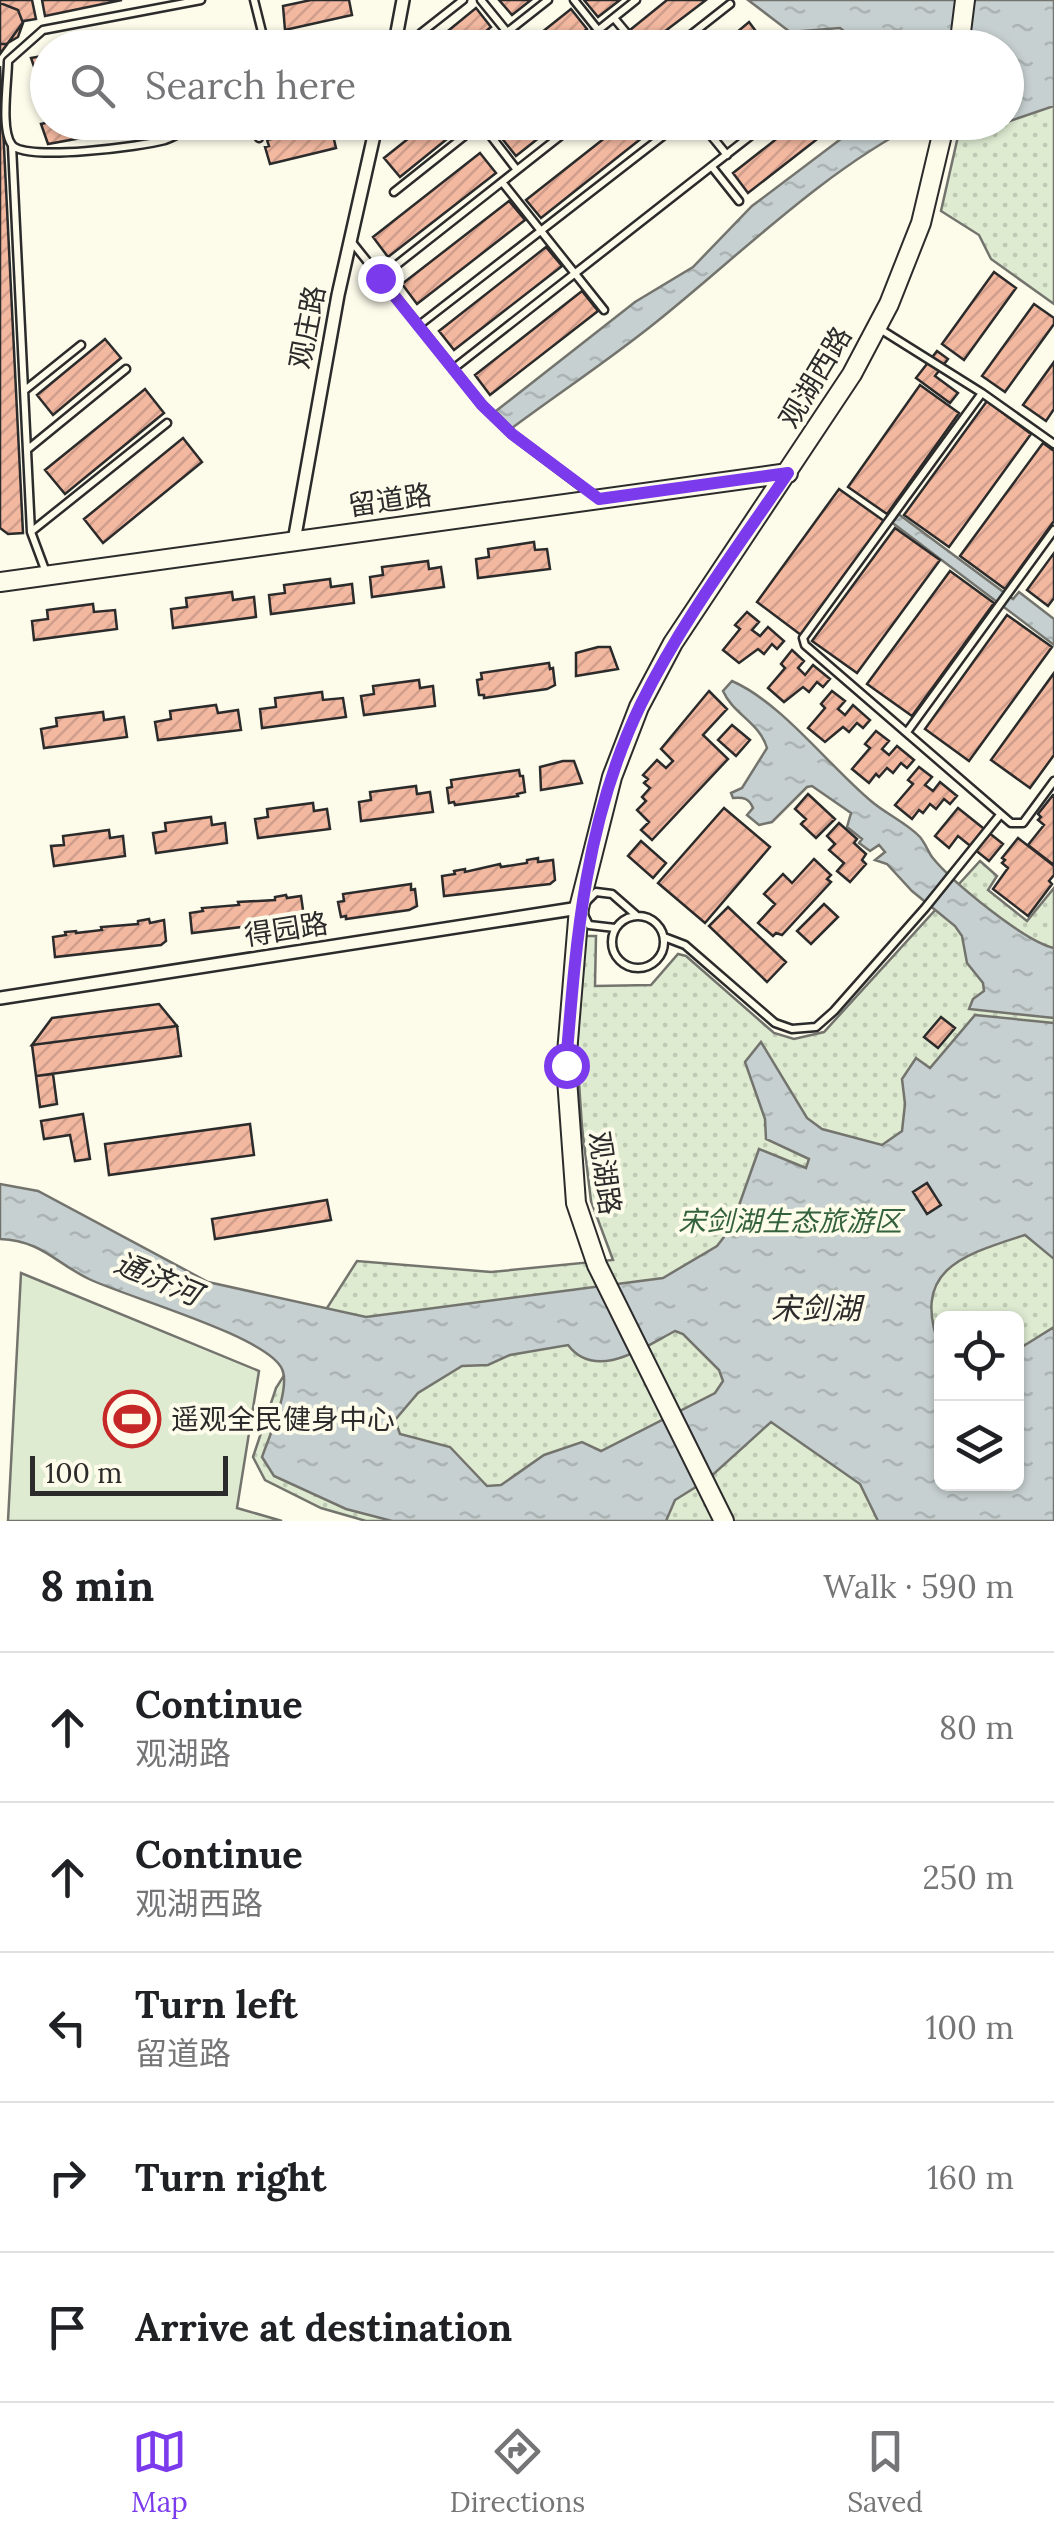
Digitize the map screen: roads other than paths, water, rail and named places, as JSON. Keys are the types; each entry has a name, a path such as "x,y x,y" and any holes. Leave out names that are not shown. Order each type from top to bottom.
{"street":[{"path":"397,30 403,0"},
{"path":"962,30 965,0"},
{"name":"观庄路","path":"294,541 350,240 373,140"},
{"name":"观湖西路","path":"579,908 612,777 640,707 673,642 852,374 920,222 940,140"},
{"name":"留道路","path":"0,582 788,473"},
{"name":"得园路","path":"0,998 579,908"},
{"name":"观湖路","path":"579,908 566,1065 576,1203 597,1266 724,1521"}],"lane":[{"path":"43,30 166,3 200,0"},
{"path":"254,0 262,30"},
{"path":"425,30 463,0"},
{"path":"481,0 505,30"},
{"path":"510,30 548,0"},
{"path":"574,0 598,30 636,0"},
{"path":"697,30 730,4"},
{"path":"614,18 624,30"},
{"path":"30,42 8,61 6,128 12,144 31,532 48,577"},
{"path":"12,144 24,152 45,156 165,140"},
{"path":"394,192 460,140"},
{"path":"494,140 518,170"},
{"path":"380,278 556,140"},
{"path":"418,326 659,140"},
{"path":"715,140 727,155"},
{"path":"453,369 746,140"},
{"path":"712,166 739,201"},
{"path":"502,182 604,310"},
{"path":"350,240 482,405 512,434 599,499"},
{"path":"876,327 982,393 1054,444"},
{"path":"24,391 81,346"},
{"path":"27,450 126,369"},
{"path":"982,393 803,638 806,646 1010,823 1023,823 1054,780"},
{"path":"31,532 167,423"},
{"path":"907,732 1054,530"},
{"path":"616,928 590,925 579,908 596,892 612,894 637,916 654,920 664,938 685,946 776,1024 792,1029 816,1026 834,1011 925,908 1000,815"},
{"path":"637,916 616,928 612,944 620,960 643,967 658,959 664,938"}],"water":[{"path":"748,0 1054,0 1054,106 1024,116 1024,30 787,30"},
{"path":"839,140 887,140 782,216 638,337 512,428 496,411 635,302 693,267 752,206"},
{"path":"893,510 1013,599 1019,592 1054,619 1054,645 886,518"},
{"path":"732,681 769,704 871,801 915,832 932,857 971,895 1007,923 1054,948 1054,1018 969,1009 973,999 984,991 983,983 967,963 962,936 955,926 912,891 887,864 875,860 885,852 879,845 870,851 859,843 862,839 847,827 851,813 812,786 772,822 759,825 747,815 753,808 750,802 733,798 731,793 742,788 767,748 759,732 723,691"},
{"name":"宋剑湖","path":"975,1015 1054,1023 1054,1259 1025,1235 1002,1242 947,1270 932,1301 934,1491 1024,1491 1024,1346 1054,1327 1054,1521 878,1521 860,1484 771,1422 707,1480 675,1500 666,1521 392,1521 346,1509 274,1476 262,1457 284,1388 282,1369 271,1356 224,1331 89,1279 37,1248 0,1239 0,1184 38,1191 208,1282 366,1317 663,1278 717,1246 731,1228 759,1149 806,1168 809,1159 766,1139 765,1119 745,1062 761,1042 807,1118 822,1129 882,1145 902,1131 902,1079 916,1058 930,1068","holes":["675,1331 683,1334 719,1370 723,1381 715,1393 601,1451 582,1442 544,1455 501,1485 487,1486 450,1447 400,1434 395,1420 418,1393 462,1366 488,1365 510,1355 568,1345 579,1356 606,1361 635,1352"]}],"place":[{"name":"遥观全民健身中心","path":"132,1419"}],"park label":[{"name":"宋剑湖生态旅游区","path":"790,1221"}],"water label":[{"name":"通济河","path":"158,1278"}]}
